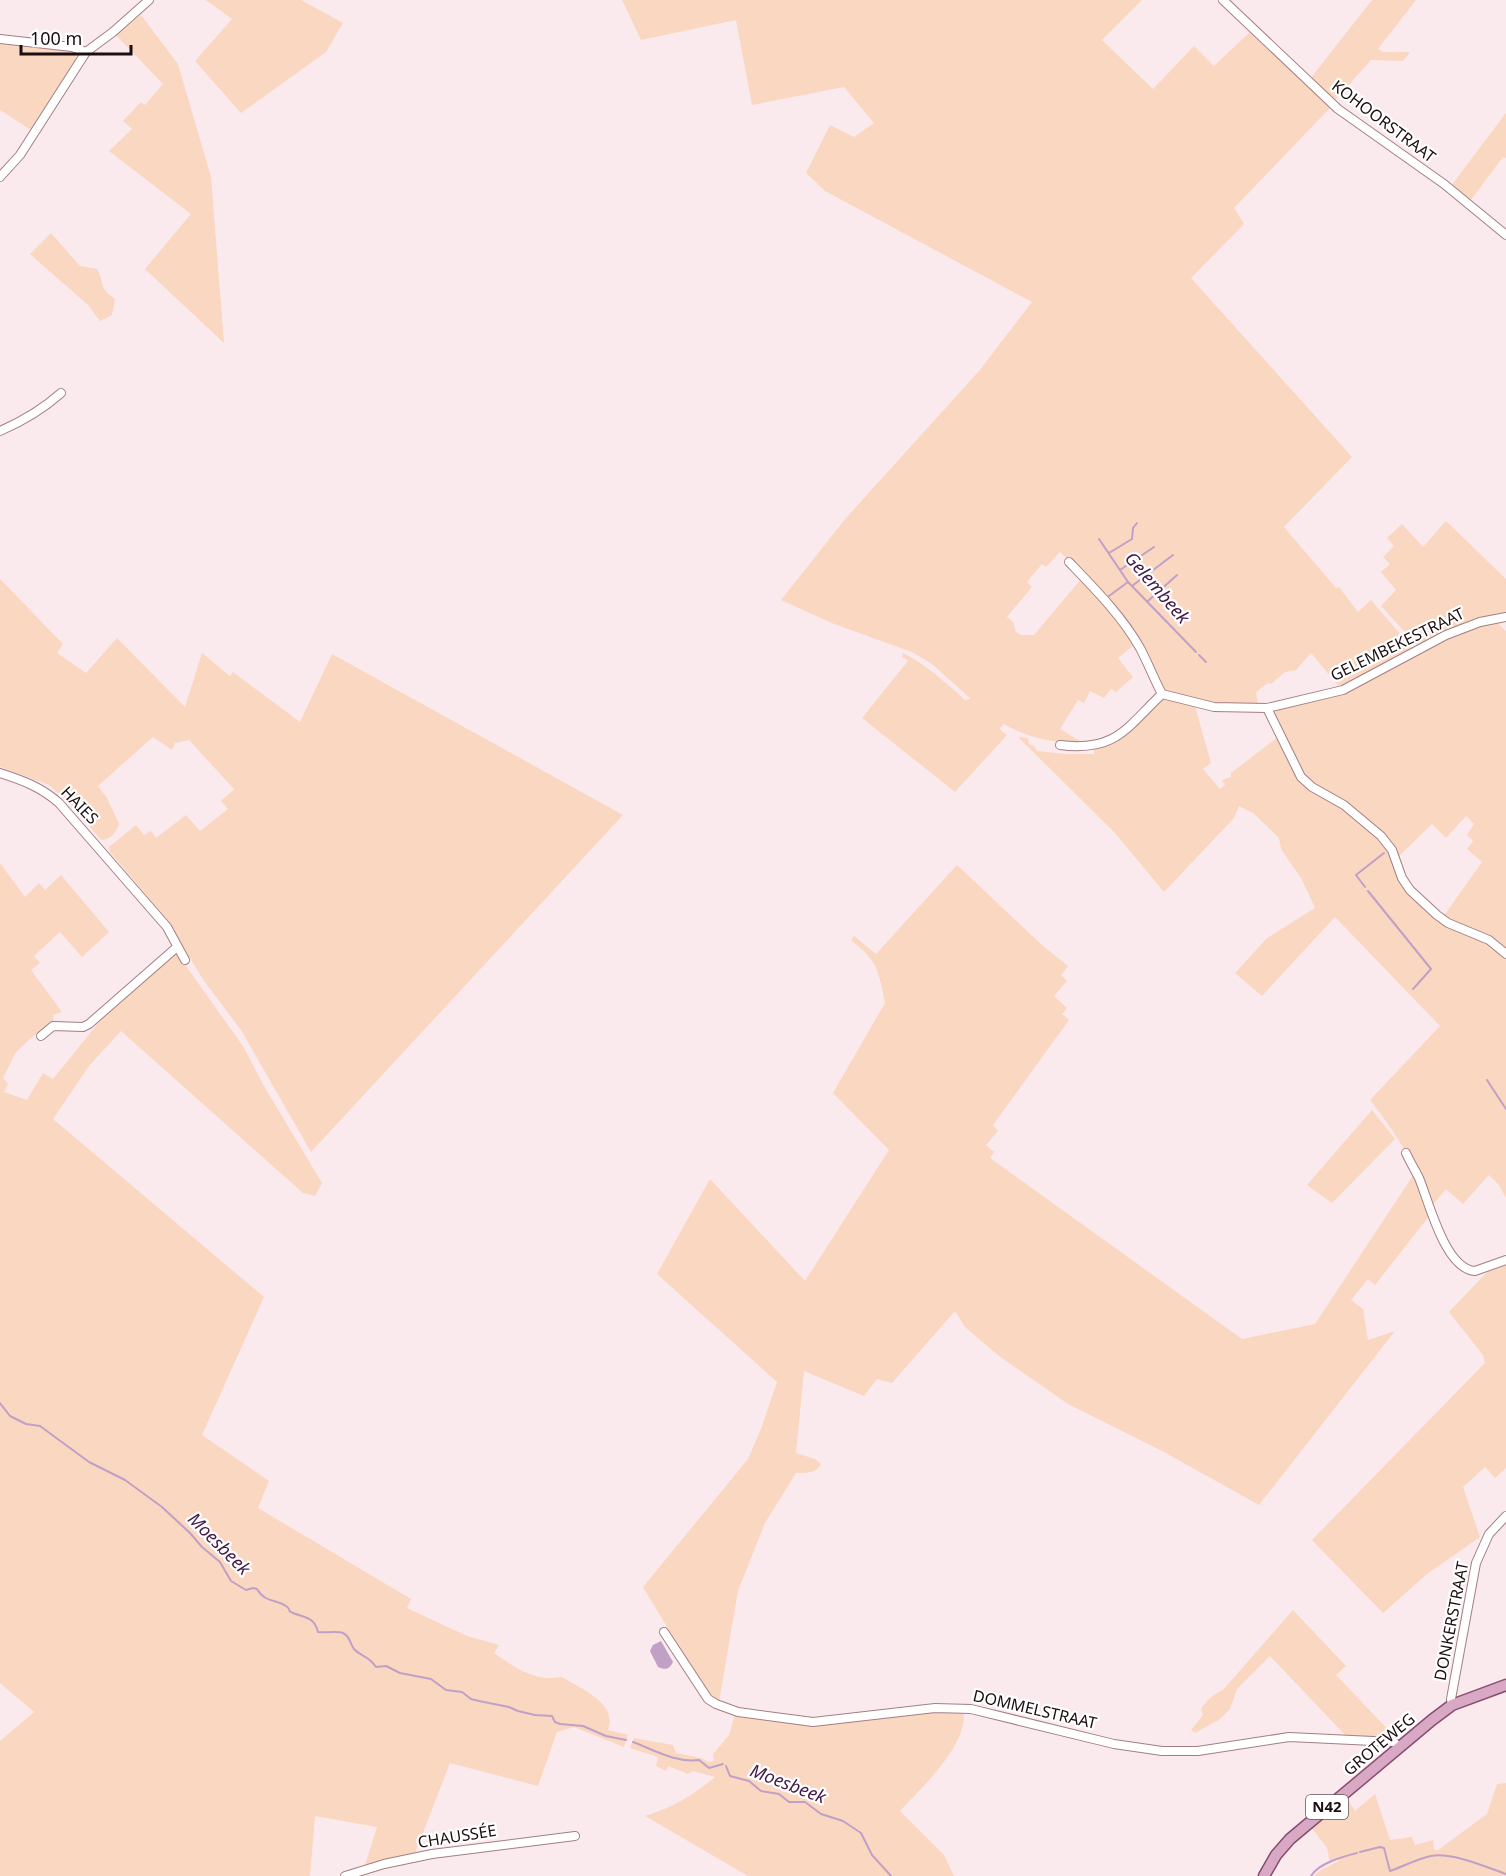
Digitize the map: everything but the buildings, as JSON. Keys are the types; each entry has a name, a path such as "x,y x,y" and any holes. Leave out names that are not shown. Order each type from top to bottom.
{"main road":[{"name":"GROTEWEG","path":"1264,1876 1276,1855 1290,1839 1452,1705 1506,1685"}],"street":[{"path":"0,177 20,155 86,52 149,0"},
{"name":"KOHOORSTRAAT","path":"1223,0 1338,109 1444,184 1506,235"},
{"path":"0,39 72,47 86,52"},
{"path":"0,431 24,421 43,409 61,393"},
{"path":"1060,745 1086,746 1114,739 1162,694 1140,648 1110,608 1069,562"},
{"name":"GELEMBEKESTRAAT","path":"1162,694 1214,707 1267,708 1343,690 1462,628 1506,617"},
{"path":"1267,708 1301,777 1312,787 1344,805 1381,836 1392,850 1402,878 1410,890 1442,919 1489,940 1506,954"},
{"name":"HAIES","path":"0,773 27,782 48,794 69,812 167,927 185,960"},
{"path":"41,1036 53,1026 84,1027 89,1024 177,947"},
{"path":"1406,1153 1419,1179 1436,1224 1453,1257 1460,1265 1475,1271 1506,1260"},
{"name":"DONKERSTRAAT","path":"1452,1705 1451,1699 1476,1563 1489,1534 1506,1516"},
{"name":"DOMMELSTRAAT","path":"664,1632 708,1700 726,1709 774,1718 821,1722 959,1707 1114,1744 1162,1751 1198,1751 1274,1738 1296,1737 1394,1742 1399,1747"},
{"name":"CHAUSSÉE","path":"345,1876 384,1864 432,1854 575,1836"}],"shaded area":[{"path":"206,0 301,0 343,23 326,52 241,113 195,61 232,19"},
{"path":"622,0 1142,0 1102,40 1153,89 1194,46 1214,66 1251,31 1331,107 1234,208 1244,224 1191,278 1352,457 1284,527 1336,588 1339,587 1358,612 1371,600 1413,649 1340,688 1311,653 1296,670 1285,672 1271,684 1268,683 1256,692 1258,705 1213,705 1167,693 1162,688 1144,651 1084,575 1060,552 1046,567 1042,564 1027,582 1032,587 1007,617 1013,622 1016,632 1021,635 1034,635 1082,578 1135,644 1118,658 1133,677 1116,692 1111,689 1104,698 1090,691 1084,703 1078,700 1060,729 1080,741 1080,745 1040,739 1004,724 999,729 1007,735 955,792 862,718 907,662 908,660 902,657 903,653 928,668 965,700 971,699 932,664 912,652 834,624 781,600 846,518 979,371 1032,302 825,191 806,173 830,125 854,137 874,123 844,87 752,105 736,20 641,40"},
{"path":"1372,0 1416,0 1378,49 1383,52 1410,52 1403,61 1371,60 1334,101 1310,79"},
{"path":"141,15 178,64 211,177 224,343 145,269 191,214 109,151 132,129 123,121 141,102 145,105 163,84 116,35"},
{"path":"0,42 77,53 75,63 31,130 0,110"},
{"path":"1506,113 1506,158 1503,157 1470,201 1451,186"},
{"path":"51,233 80,266 97,269 104,288 115,299 112,315 100,321 88,305 30,254"},
{"path":"1446,521 1506,579 1506,612 1475,620 1418,646 1381,606 1396,590 1381,572 1390,564 1383,557 1394,546 1387,538 1402,524 1423,547"},
{"path":"0,579 63,644 57,653 86,673 117,638 185,707 202,653 230,676 233,672 300,722 332,654 623,815 311,1152 241,1030 204,981 165,917 110,852 109,847 136,825 144,835 151,831 156,838 186,815 200,831 228,809 221,801 234,789 189,740 175,743 172,750 153,737 98,786 107,798 119,824 112,835 101,840 74,807 49,785 0,767"},
{"path":"1496,622 1506,631 1506,1198 1499,1185 1489,1175 1463,1204 1446,1189 1431,1207 1405,1151 1370,1100 1440,1026 1335,917 1262,996 1235,973 1267,938 1315,908 1301,878 1281,849 1279,838 1253,813 1239,806 1234,818 1164,892 1115,833 1018,737 1028,738 1029,744 1037,751 1094,754 1094,749 1120,740 1161,700 1166,699 1195,706 1211,763 1203,769 1220,789 1225,785 1222,780 1231,777 1231,773 1278,737 1295,774 1351,814 1387,847 1398,877 1443,917 1482,862 1467,849 1473,841 1467,835 1474,824 1466,816 1446,838 1432,824 1397,858 1391,844 1371,822 1307,779 1275,717 1276,710 1281,707 1333,697 1455,636"},
{"path":"0,863 25,897 39,883 45,890 61,875 109,932 82,957 60,932 34,956 40,963 31,970 62,1012 53,1015 54,1022 16,1052 3,1078 8,1084 4,1092 27,1100 43,1073 53,1079 108,1011 176,952 243,1046 322,1183 315,1196 303,1193 121,1031 89,1066 53,1119 264,1297 202,1435 269,1481 258,1508 411,1599 407,1608 467,1636 499,1645 494,1653 525,1672 534,1676 562,1677 587,1692 603,1704 608,1712 610,1720 608,1730 628,1735 624,1747 574,1727 557,1732 538,1786 450,1763 414,1856 364,1868 377,1827 315,1816 310,1876 0,1876 0,1741 34,1712 0,1683"},
{"path":"957,865 1042,945 1068,966 1061,975 1067,981 1054,996 1067,1008 1062,1014 1069,1020 993,1125 998,1131 986,1145 994,1152 990,1158 1242,1339 1315,1324 1414,1174 1430,1215 1375,1285 1368,1279 1351,1300 1363,1309 1368,1340 1395,1331 1259,1505 1164,1452 1068,1404 999,1356 965,1327 955,1311 892,1383 877,1379 864,1396 804,1371 796,1453 815,1459 821,1464 813,1471 796,1473 765,1523 738,1591 719,1702 702,1685 643,1587 748,1459 777,1382 657,1274 710,1179 805,1281 889,1150 833,1093 885,1003 875,965 866,953 851,940 854,936 876,954"},
{"path":"1372,1110 1395,1139 1332,1203 1307,1185"},
{"path":"1506,1263 1506,1468 1495,1478 1485,1467 1463,1487 1480,1537 1427,1574 1383,1613 1312,1540 1485,1363 1483,1355 1449,1312 1490,1269"},
{"path":"1293,1610 1346,1666 1336,1675 1397,1739 1347,1737 1270,1656 1237,1689 1230,1709 1220,1719 1195,1733 1191,1730 1203,1715 1201,1709 1206,1703 1213,1695 1223,1690"},
{"path":"661,1641 673,1662 667,1669 658,1667 650,1651 653,1645"},
{"path":"963,1709 963,1722 952,1750 931,1778 900,1811 944,1855 954,1876 748,1876 645,1816 682,1800 715,1777 693,1771 688,1774 668,1766 666,1771 656,1766 658,1757 630,1748 634,1738 673,1745 676,1753 701,1758 708,1762 714,1761 713,1754 729,1735 735,1714 849,1720"},
{"path":"1506,1783 1506,1876 1314,1876 1339,1861 1338,1858 1330,1862 1327,1848 1311,1827 1347,1798 1355,1811 1375,1794 1390,1840 1412,1837 1415,1845 1433,1840 1434,1850 1438,1850 1487,1814 1497,1784"}],"waterway":[{"path":"1109,553 1132,539 1133,528 1137,523"},
{"name":"Gelembeek","path":"1099,539 1128,582 1196,652"},
{"path":"1120,570 1154,547"},
{"path":"1132,586 1173,555"},
{"path":"1148,601 1177,575"},
{"path":"1109,596 1128,582"},
{"name":"Gelembeek","path":"1199,655 1206,662"},
{"name":"Gelembeek","path":"1365,887 1356,875 1384,853"},
{"name":"Gelembeek","path":"1368,891 1431,969 1413,989"},
{"name":"Gelembeek","path":"1487,1080 1506,1109"},
{"name":"Moesbeek","path":"0,1403 10,1416 26,1424 40,1426 89,1462 125,1480 162,1507 220,1562 231,1581 246,1590 257,1589 267,1599 282,1604 291,1612 309,1619 314,1623 318,1632 345,1634 354,1649 376,1667 386,1666 400,1673 431,1679 446,1690 462,1692 471,1699 535,1715 552,1716 555,1722 560,1724 583,1726 606,1736 626,1740"},
{"path":"633,1742 674,1758 699,1760 709,1768 723,1764"},
{"name":"Moesbeek","path":"726,1766 730,1776 749,1781 761,1791 779,1794 789,1802 805,1802 821,1814 843,1821 861,1833 872,1855 891,1876"},
{"name":"Gelembeek","path":"1360,1852 1384,1848 1390,1871 1439,1855 1469,1861 1506,1874"},
{"name":"Gelembeek","path":"1311,1876 1319,1867 1357,1853"}]}
